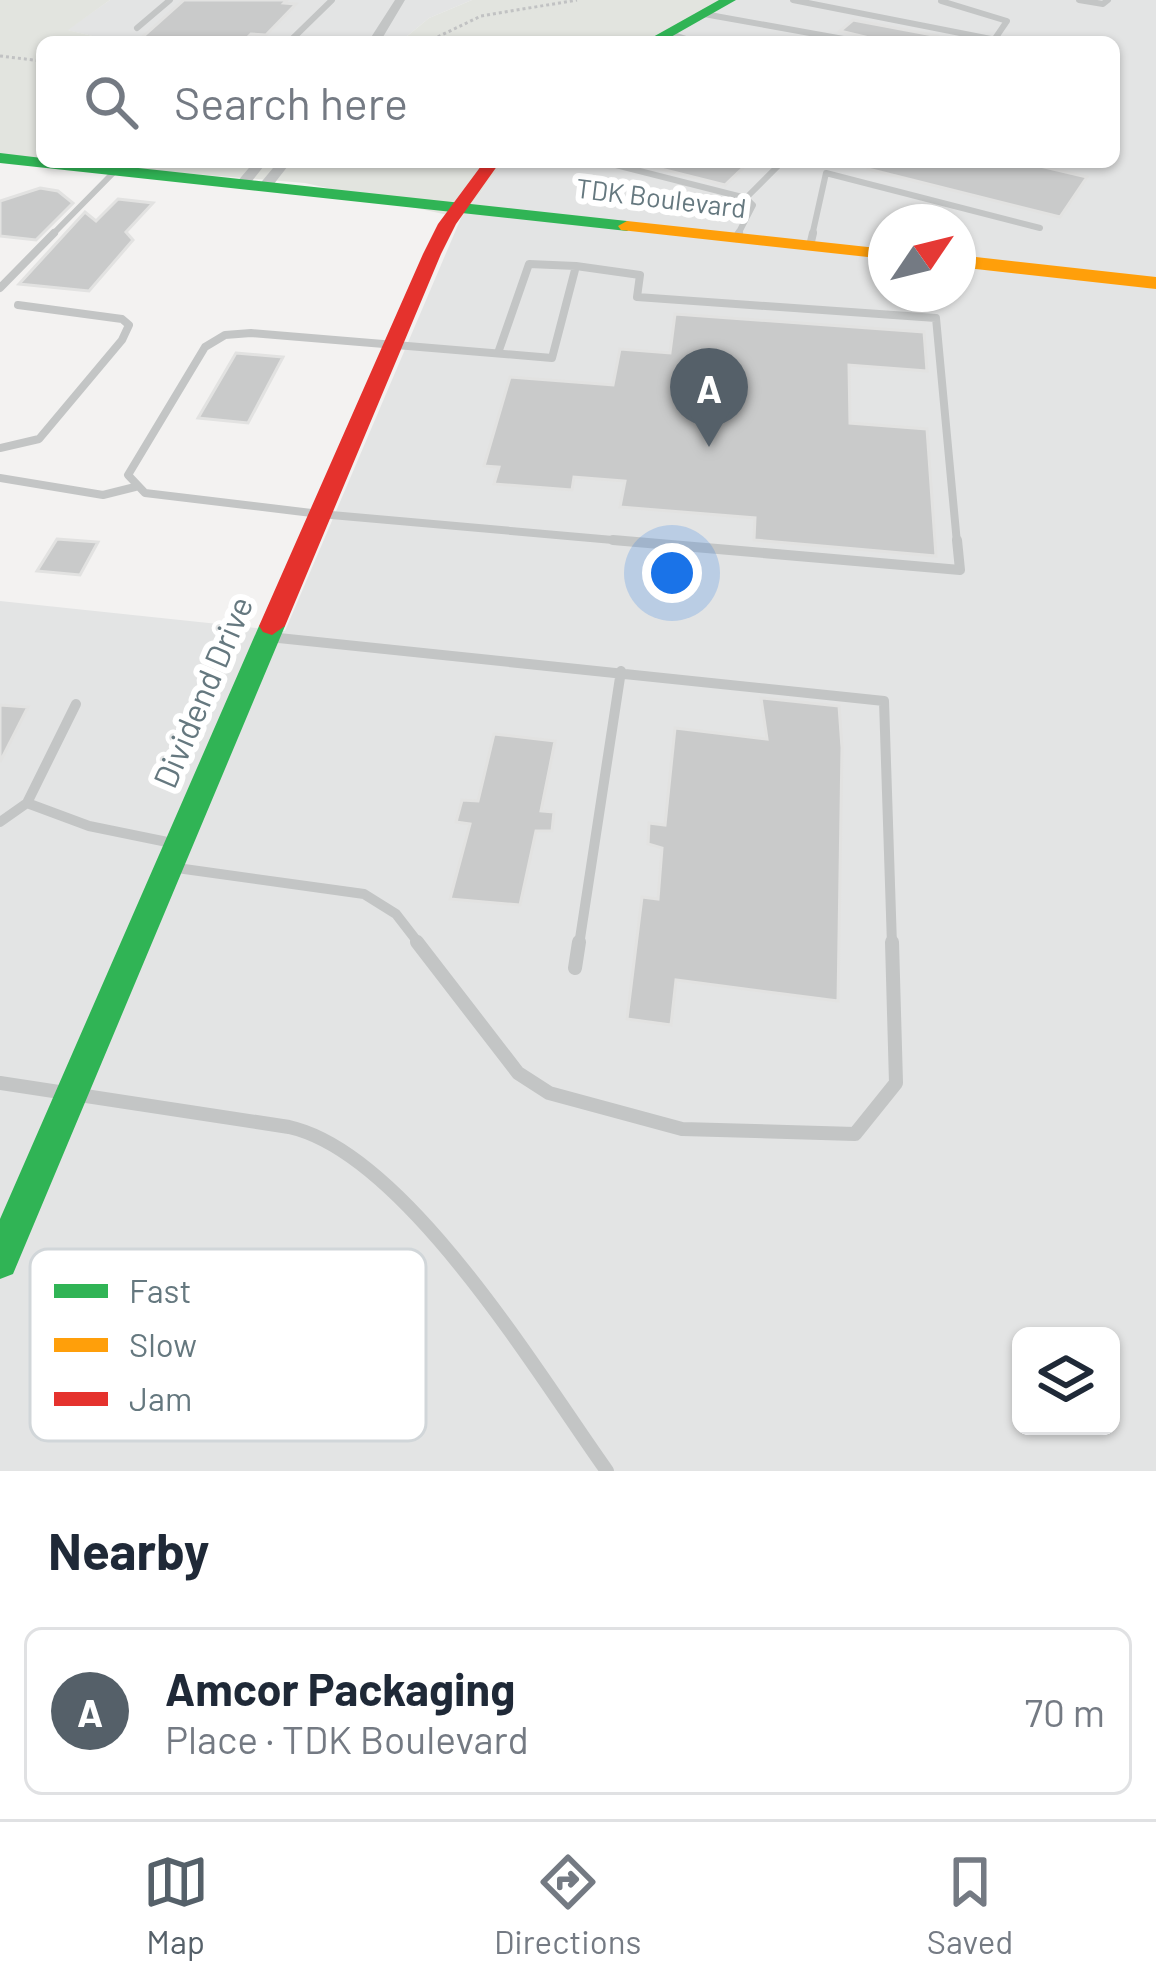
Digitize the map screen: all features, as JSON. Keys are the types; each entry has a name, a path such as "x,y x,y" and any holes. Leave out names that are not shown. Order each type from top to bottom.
{"street":[{"path":"378,36 400,0"},
{"path":"663,36 717,7"},
{"name":"TDK Boulevard","path":"4,163 36,165"},
{"name":"TDK Boulevard","path":"84,168 256,177 460,206 868,252"},
{"name":"Dividend Drive","path":"0,1261 432,254 488,168"},
{"path":"976,263 1156,283"}],"lane":[{"path":"137,28 170,0"},
{"path":"295,36 332,0"},
{"path":"793,0 974,36"},
{"path":"1079,0 1102,4 1108,0"},
{"path":"941,1 1001,16 1007,21 997,36"},
{"path":"717,7 835,36"},
{"path":"628,168 746,198 753,205 736,238"},
{"path":"746,198 776,168"},
{"path":"810,246 826,173 831,168"},
{"path":"0,288 116,170"},
{"path":"826,173 1040,228"},
{"path":"0,478 103,495 135,487 159,496 320,514 960,570 935,318 637,297 640,275 529,264 498,353"},
{"path":"135,487 129,467 205,347 217,339 251,333 552,358 576,266"},
{"path":"0,448 39,439 122,340 129,325 122,319 18,305"},
{"path":"27,803 172,855 364,894 396,914 518,1073 549,1094 682,1129 855,1134 896,1083 884,701 266,636"},
{"path":"575,968 621,671"},
{"path":"0,822 27,803 76,704"},
{"path":"0,1083 73,1097 217,1111 316,1135 378,1177 450,1258 607,1471"}],"path":[{"path":"435,36 476,15 577,0"},
{"path":"0,56 36,60"}],"shaded area":[{"path":"0,0 110,0 68,30 93,36 36,36 36,161 0,157"},
{"path":"110,0 472,0 429,18 407,36 92,36 67,30"},
{"path":"472,0 727,0 670,36 407,36 429,18"},
{"path":"727,0 1156,0 1156,1471 0,1471 0,601 285,631 461,218 499,168 1120,168 1120,36 670,36"},
{"path":"121,168 499,168 461,218 305,183"}],"building":[{"path":"184,0 287,0 284,3 296,4 266,35 144,36"},
{"path":"853,20 938,36 861,36 840,31"},
{"path":"657,168 743,168 725,185"},
{"path":"1049,168 1087,177 1060,217 868,169"},
{"path":"40,188 58,191 73,203 36,240 0,236 0,201"},
{"path":"118,199 153,203 126,232 133,240 89,291 19,284 85,212 96,221"},
{"path":"675,314 924,332 927,371 849,365 850,423 927,429 936,556 754,540 755,518 620,507 625,481 574,477 572,490 494,484 499,467 484,466 510,377 613,385 620,349 670,353"},
{"path":"236,353 283,357 248,423 198,418"},
{"path":"57,539 98,542 80,575 37,571"},
{"path":"761,698 839,706 838,1001 676,980 671,1025 627,1019 642,897 658,899 662,848 648,844 649,823 665,825 675,728 767,739"},
{"path":"0,705 28,707 0,762"},
{"path":"494,734 555,741 541,811 554,812 552,831 536,831 520,905 450,899 470,824 456,822 462,800 478,801"}],"traffic: fast":[{"path":"662,36 729,0"},
{"path":"0,158 36,162"},
{"path":"92,168 627,226"},
{"path":"0,1261 272,626"}],"traffic: slow":[{"path":"627,226 868,252"},
{"path":"976,263 1156,283"}],"traffic: jam":[{"path":"272,626 432,254 447,224 488,168"}],"place":[{"name":"Amcor Packaging","path":"709,447"}]}
